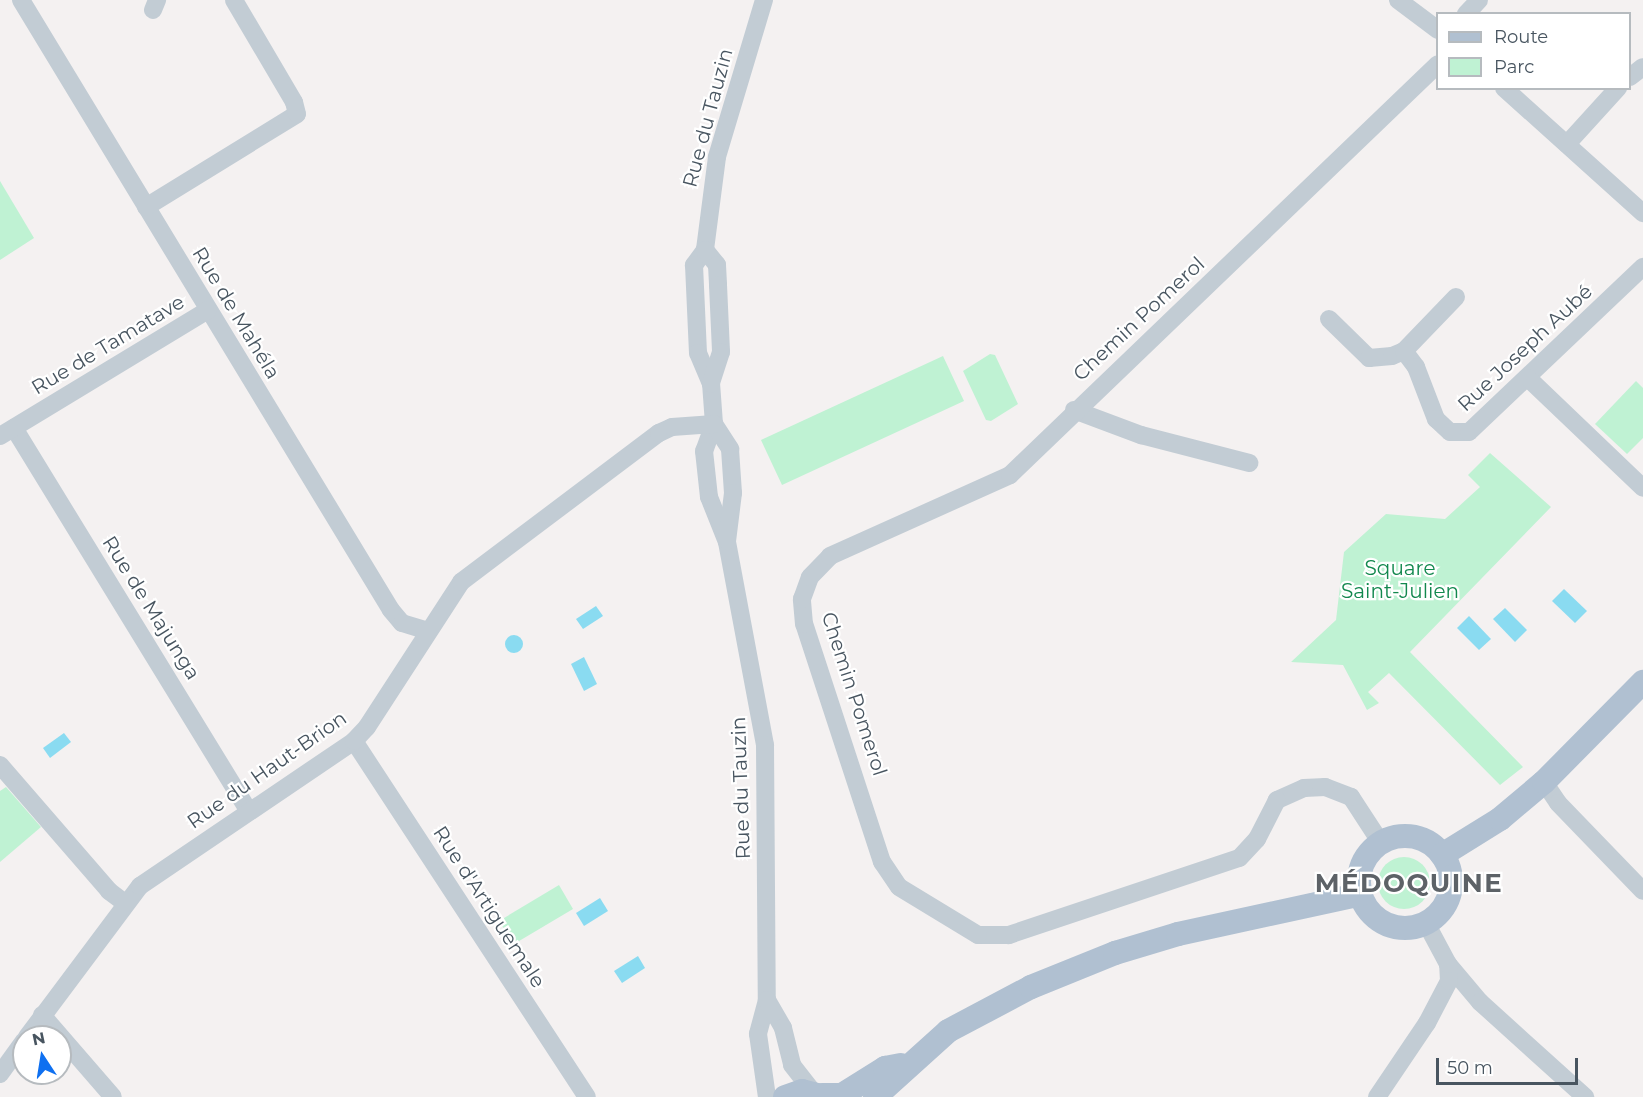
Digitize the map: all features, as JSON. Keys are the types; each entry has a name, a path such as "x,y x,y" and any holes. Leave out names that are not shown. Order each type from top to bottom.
{"main road":[{"path":"1442,855 1500,819 1544,783 1643,681"},
{"path":"1407,837 1427,842 1442,855 1449,870 1449,893 1439,914 1426,924 1399,928 1386,924 1370,912 1361,894 1363,865 1381,843 1407,837"},
{"path":"875,1097 948,1031 988,1008 1115,953 1178,934 1361,894"},
{"path":"785,1097 842,1095 885,1068 910,1063"}],"street":[{"name":"Rue de Mahéla","path":"21,0 391,610 402,623 429,631"},
{"path":"146,207 297,114 294,102 234,0"},
{"name":"Rue du Tauzin","path":"764,0 717,157 705,250 717,265 721,352 711,383 714,424 704,451 709,497 727,542 765,745 767,1000 758,1034 767,1097"},
{"path":"1398,0 1436,29"},
{"path":"1468,12 1479,0"},
{"name":"Chemin Pomerol","path":"1381,843 1351,797 1325,787 1304,788 1277,800 1257,839 1239,858 994,938 956,924 890,878 804,624 802,599 810,577 830,556 1010,475 1046,443 1074,410 1242,254 1436,65"},
{"path":"1506,90 1643,213"},
{"path":"1567,144 1616,90"},
{"name":"Rue Joseph Aubé","path":"1404,351 1416,367 1436,419 1450,432 1469,432 1643,267"},
{"path":"1329,320 1369,358 1404,351 1456,297"},
{"name":"Rue de Tamatave","path":"7,432 208,310"},
{"path":"1528,378 1643,488"},
{"path":"1074,410 1141,435 1249,463"},
{"name":"Rue du Tauzin","path":"714,424 730,449 733,494 727,542"},
{"name":"Rue du Haut-Brion","path":"35,1025 126,904 159,871 354,741 368,727 429,631 447,598 480,565 659,433 672,428 714,424"},
{"name":"Rue de Majunga","path":"7,432 249,812"},
{"name":"Rue d'Artiguemale","path":"354,741 587,1097"},
{"path":"0,765 109,891 126,904"},
{"path":"1544,783 1558,803 1643,891"},
{"path":"1426,924 1448,964 1480,1002 1585,1097"},
{"path":"1377,1097 1443,995 1449,981 1448,964"},
{"name":"Rue du Tauzin","path":"767,1000 783,1028 792,1065 820,1095"},
{"path":"42,1015 113,1097"},
{"path":"0,1074 12,1058"}],"green space":[{"path":"0,181 34,238 0,260"},
{"path":"990,354 995,355 1018,404 991,421 986,420 963,371"},
{"path":"943,356 964,401 782,485 761,440"},
{"path":"1636,381 1643,388 1643,438 1627,454 1595,424"},
{"name":"Square Saint-Julien","path":"1490,453 1551,507 1410,652 1523,767 1500,785 1389,673 1368,692 1379,703 1367,710 1343,665 1291,662 1336,620 1344,552 1386,514 1445,519 1480,487 1468,475"},
{"path":"6,787 41,827 0,862 0,791"},
{"path":"1404,857 1414,859 1422,865 1428,873 1430,883 1428,893 1422,901 1414,907 1404,909 1394,907 1386,901 1380,893 1378,883 1380,873 1386,865 1394,859"},
{"path":"559,885 573,909 514,944 499,921"}],"water":[{"path":"1564,589 1587,611 1575,623 1552,601"},
{"path":"596,606 603,616 583,629 576,619"},
{"path":"1505,608 1527,630 1515,642 1493,619"},
{"path":"1469,616 1491,639 1479,650 1457,628"},
{"path":"514,635 520,638 523,644 520,650 514,653 508,650 505,644 508,638"},
{"path":"584,657 597,684 584,691 571,664"},
{"path":"64,733 71,742 50,758 43,748"},
{"path":"600,898 608,911 584,926 576,913"},
{"path":"638,956 645,968 622,983 614,971"}],"district":[{"name":"MÉDOQUINE","path":"1409,884"}]}
